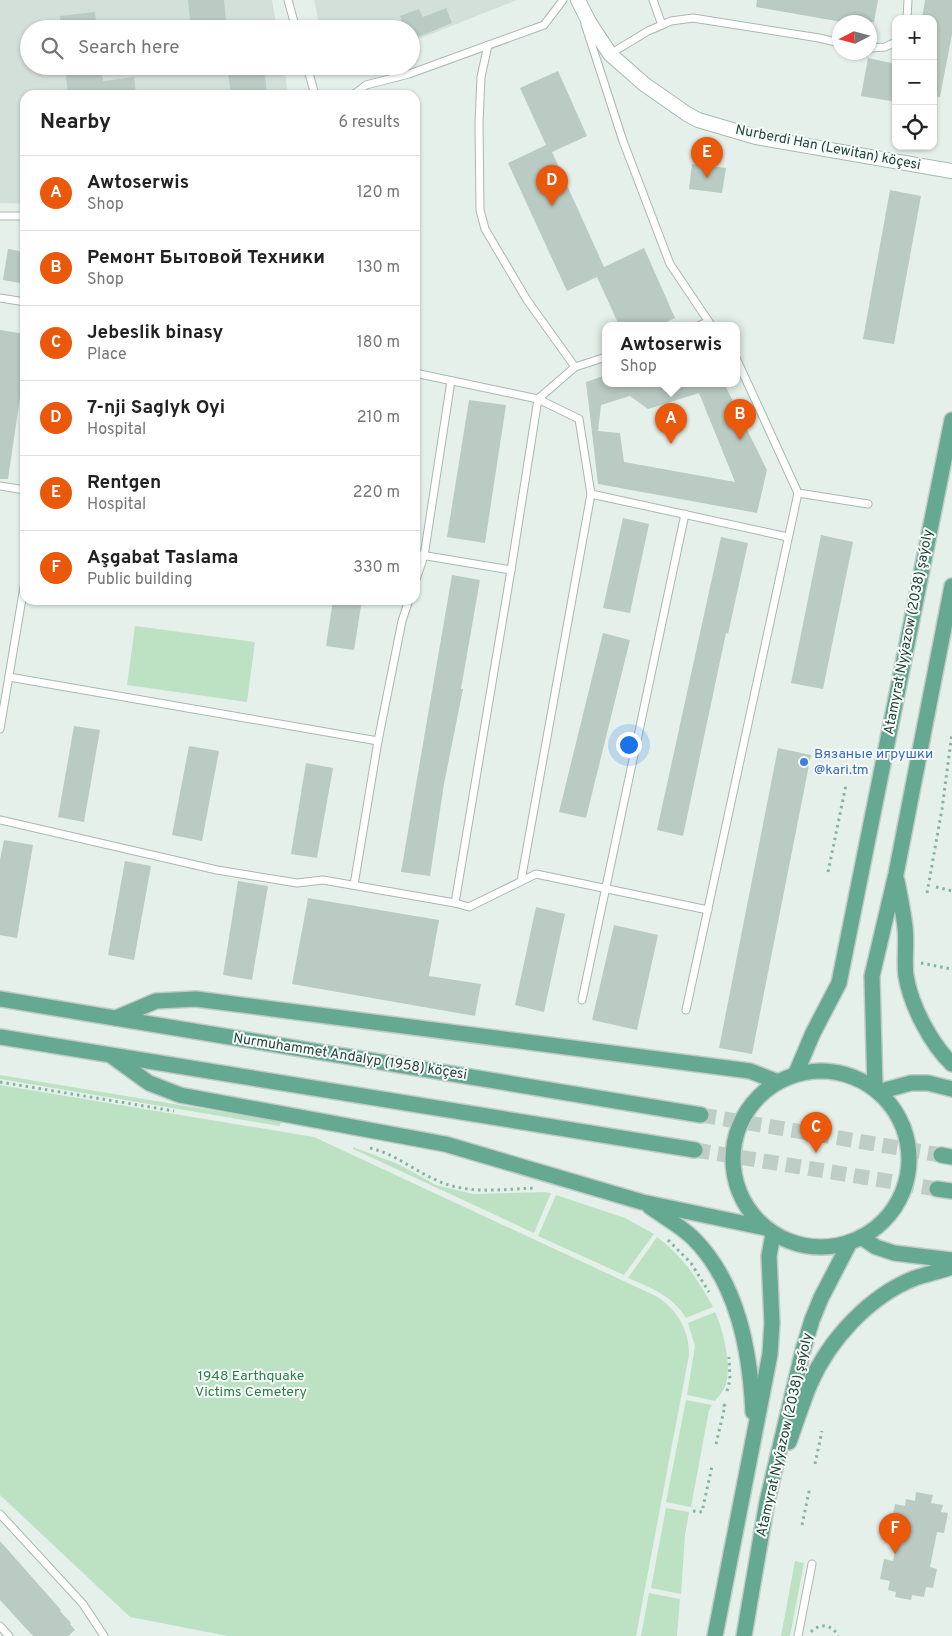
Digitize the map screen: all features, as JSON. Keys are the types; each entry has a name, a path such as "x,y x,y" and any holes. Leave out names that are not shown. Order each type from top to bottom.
{"main road":[{"name":"Atamyrat Nyýazow (2038) şaýoly","path":"796,1073 813,1033 839,983 952,420"},
{"path":"876,1091 872,976 896,874 952,586"},
{"path":"896,874 905,927 906,977 913,1001 923,1024 952,1064"},
{"name":"Nurmuhammet Andalyp (1958) köçesi","path":"0,999 701,1115"},
{"path":"116,1018 156,1001 196,999 750,1071 778,1082"},
{"path":"1,1037 695,1150"},
{"path":"109,1055 149,1083 180,1095 445,1144 642,1202 770,1231 794,1243 813,1247 832,1246 856,1240 879,1225 893,1209 903,1190 908,1169 908,1148 902,1127 892,1108 876,1091 858,1079 840,1073 821,1070 796,1073 778,1082 758,1096 747,1111 738,1128 734,1145 733,1164 736,1182 743,1200 753,1215 770,1231"},
{"path":"876,1091 911,1083 928,1083 952,1089"},
{"path":"642,1202 683,1229 693,1238 709,1255 722,1276 739,1322 748,1359 751,1378 754,1440"},
{"name":"Atamyrat Nyýazow (2038) şaýoly","path":"716,1636 770,1354 772,1323 769,1256 770,1231"},
{"name":"Atamyrat Nyýazow (2038) şaýoly","path":"744,1636 767,1502 794,1384 812,1320 821,1298 856,1240"},
{"path":"856,1240 894,1253 952,1260"},
{"path":"767,1502 810,1385 835,1342 856,1319 891,1291 915,1278 952,1267"}],"street":[{"name":"Nurberdi Han (Lewitan) köçesi","path":"578,0 589,22 610,54 644,84 698,120 756,137 952,171"}],"lane":[{"path":"288,0 294,20"},
{"path":"420,70 544,25 563,0"},
{"path":"578,0 623,142 670,264 709,322"},
{"path":"653,0 662,24"},
{"path":"906,15 908,0"},
{"path":"610,54 662,24 693,18 832,41"},
{"path":"877,48 892,44"},
{"path":"488,45 481,77 479,132 480,210 485,229 527,300 575,367"},
{"path":"309,75 314,90"},
{"path":"360,90 366,85 405,75"},
{"path":"0,216 20,216"},
{"path":"0,298 20,301"},
{"path":"455,903 538,399 575,367 602,358"},
{"path":"686,1010 798,493 740,367"},
{"path":"420,374 538,399 579,419 591,494 521,881"},
{"path":"420,568 424,556 451,381"},
{"path":"0,486 20,489"},
{"path":"798,493 868,504"},
{"path":"591,494 788,537"},
{"path":"582,1000 685,514"},
{"path":"420,555 511,570"},
{"path":"0,729 21,605"},
{"path":"354,885 378,741 402,621 407,605"},
{"path":"9,677 378,741"},
{"path":"0,820 217,870 297,884 323,880 469,906 536,874 708,910"},
{"path":"0,1514 83,1604 104,1636"},
{"path":"798,1636 812,1564"},
{"path":"0,1626 9,1636"}],"path":[{"path":"927,894 942,809 952,733"},
{"path":"828,872 846,785"},
{"path":"936,887 952,891"},
{"path":"921,963 952,969"},
{"path":"0,1082 183,1112"},
{"path":"364,1146 382,1151 445,1184 485,1190 534,1188"},
{"path":"664,1237 691,1263 713,1298"},
{"path":"727,1391 730,1380 729,1350"},
{"path":"716,1444 724,1406 720,1402"},
{"path":"815,1464 822,1431"},
{"path":"693,1511 702,1512 712,1466"},
{"path":"802,1525 810,1487"},
{"path":"808,1636 814,1628 826,1626 832,1628 838,1636"}],"shaded area":[{"path":"0,0 272,0 275,20 20,20 20,75 285,75 287,90 20,90 20,204 0,203"},
{"path":"314,0 517,0 420,38 420,20 318,20"}],"green space":[{"path":"135,626 255,642 247,702 127,685"},
{"path":"0,1075 281,1122 280,1126 0,1079"},
{"name":"1948 Earthquake Victims Cemetery","path":"0,1085 314,1137 658,1297 665,1302 681,1322 687,1337 689,1355 636,1636 228,1636 130,1617 0,1495"},
{"path":"353,1147 398,1164 436,1185 473,1194 551,1193 534,1233 353,1149"},
{"path":"556,1195 625,1218 654,1234 624,1275 538,1236"},
{"path":"657,1237 689,1269 713,1307 686,1318 681,1310 668,1298 628,1278"},
{"path":"715,1312 724,1338 728,1376 723,1391 715,1401 687,1395 695,1346 688,1323"},
{"path":"686,1400 712,1405 709,1410 691,1507 666,1502"},
{"path":"666,1508 689,1512 685,1535 681,1594 651,1588"},
{"path":"795,1561 804,1563 790,1636 781,1636"},
{"path":"649,1593 680,1599 677,1636 641,1636"}],"building":[{"path":"188,0 224,0 226,20 190,20"},
{"path":"757,0 878,0 875,15 832,15 832,20 756,7"},
{"path":"925,0 952,0 952,34 940,97 937,97 937,15 923,15"},
{"path":"446,8 452,23 420,36 420,20 402,20 400,16 419,9 423,17"},
{"path":"95,12 96,20 60,20 60,16"},
{"path":"868,60 892,63 892,101 861,96"},
{"path":"558,71 587,136 552,152 604,267 644,248 675,318 666,322 618,322 597,277 567,291 508,163 546,145 520,88"},
{"path":"66,75 102,75 103,81 134,77 135,90 67,90"},
{"path":"228,75 265,75 266,90 230,90"},
{"path":"692,164 726,168 722,193 689,189"},
{"path":"890,190 921,196 894,344 863,339"},
{"path":"8,249 20,251 20,283 3,280"},
{"path":"0,330 20,333 20,398 8,479 0,479"},
{"path":"602,376 602,387 726,387 767,470 757,513 598,484 586,382","holes":["699,393 735,482 624,462 620,433 598,431 601,405 630,396 648,409"]},
{"path":"469,400 506,405 485,543 447,537"},
{"path":"623,518 649,524 630,613 603,608"},
{"path":"821,535 853,542 823,689 791,683"},
{"path":"721,537 748,543 728,634 726,633 683,836 657,830"},
{"path":"452,575 480,580 461,689 463,689 444,784 430,876 401,872"},
{"path":"332,605 361,605 354,650 326,646"},
{"path":"603,633 630,640 586,818 559,812"},
{"path":"74,726 100,730 84,822 58,817"},
{"path":"189,746 219,751 202,841 172,835"},
{"path":"778,748 811,755 752,1054 719,1048"},
{"path":"306,763 333,768 317,858 291,854"},
{"path":"4,840 33,845 17,938 0,935 0,860"},
{"path":"125,861 151,866 134,960 108,955"},
{"path":"238,881 268,886 252,980 223,975"},
{"path":"308,898 439,920 429,976 481,984 475,1016 292,984"},
{"path":"536,907 565,914 544,1012 515,1005"},
{"path":"614,925 658,935 637,1030 592,1020"},
{"path":"916,1492 933,1495 931,1503 943,1505 941,1512 948,1513 944,1533 937,1532 930,1567 937,1569 933,1588 926,1587 924,1597 912,1595 911,1600 895,1597 896,1592 888,1590 890,1581 880,1579 884,1559 893,1561 901,1526 891,1524 895,1504 905,1506 906,1499 915,1501"},
{"path":"0,1541 71,1623 75,1630 68,1636 33,1636 0,1600"}],"tunnel":[{"path":"701,1115 941,1155"},
{"path":"695,1150 937,1189"}],"place":[{"name":"Rentgen","path":"707,178"},
{"name":"7-nji Saglyk Oyi","path":"552,206"},
{"name":"Ремонт Бытовой Техники","path":"740,440"},
{"name":"Awtoserwis","path":"671,444"},
{"name":"Вязаные игрушки @kari.tm","path":"804,762"},
{"name":"Jebeslik binasy","path":"816,1153"},
{"name":"Aşgabat Taslama","path":"895,1554"}]}
